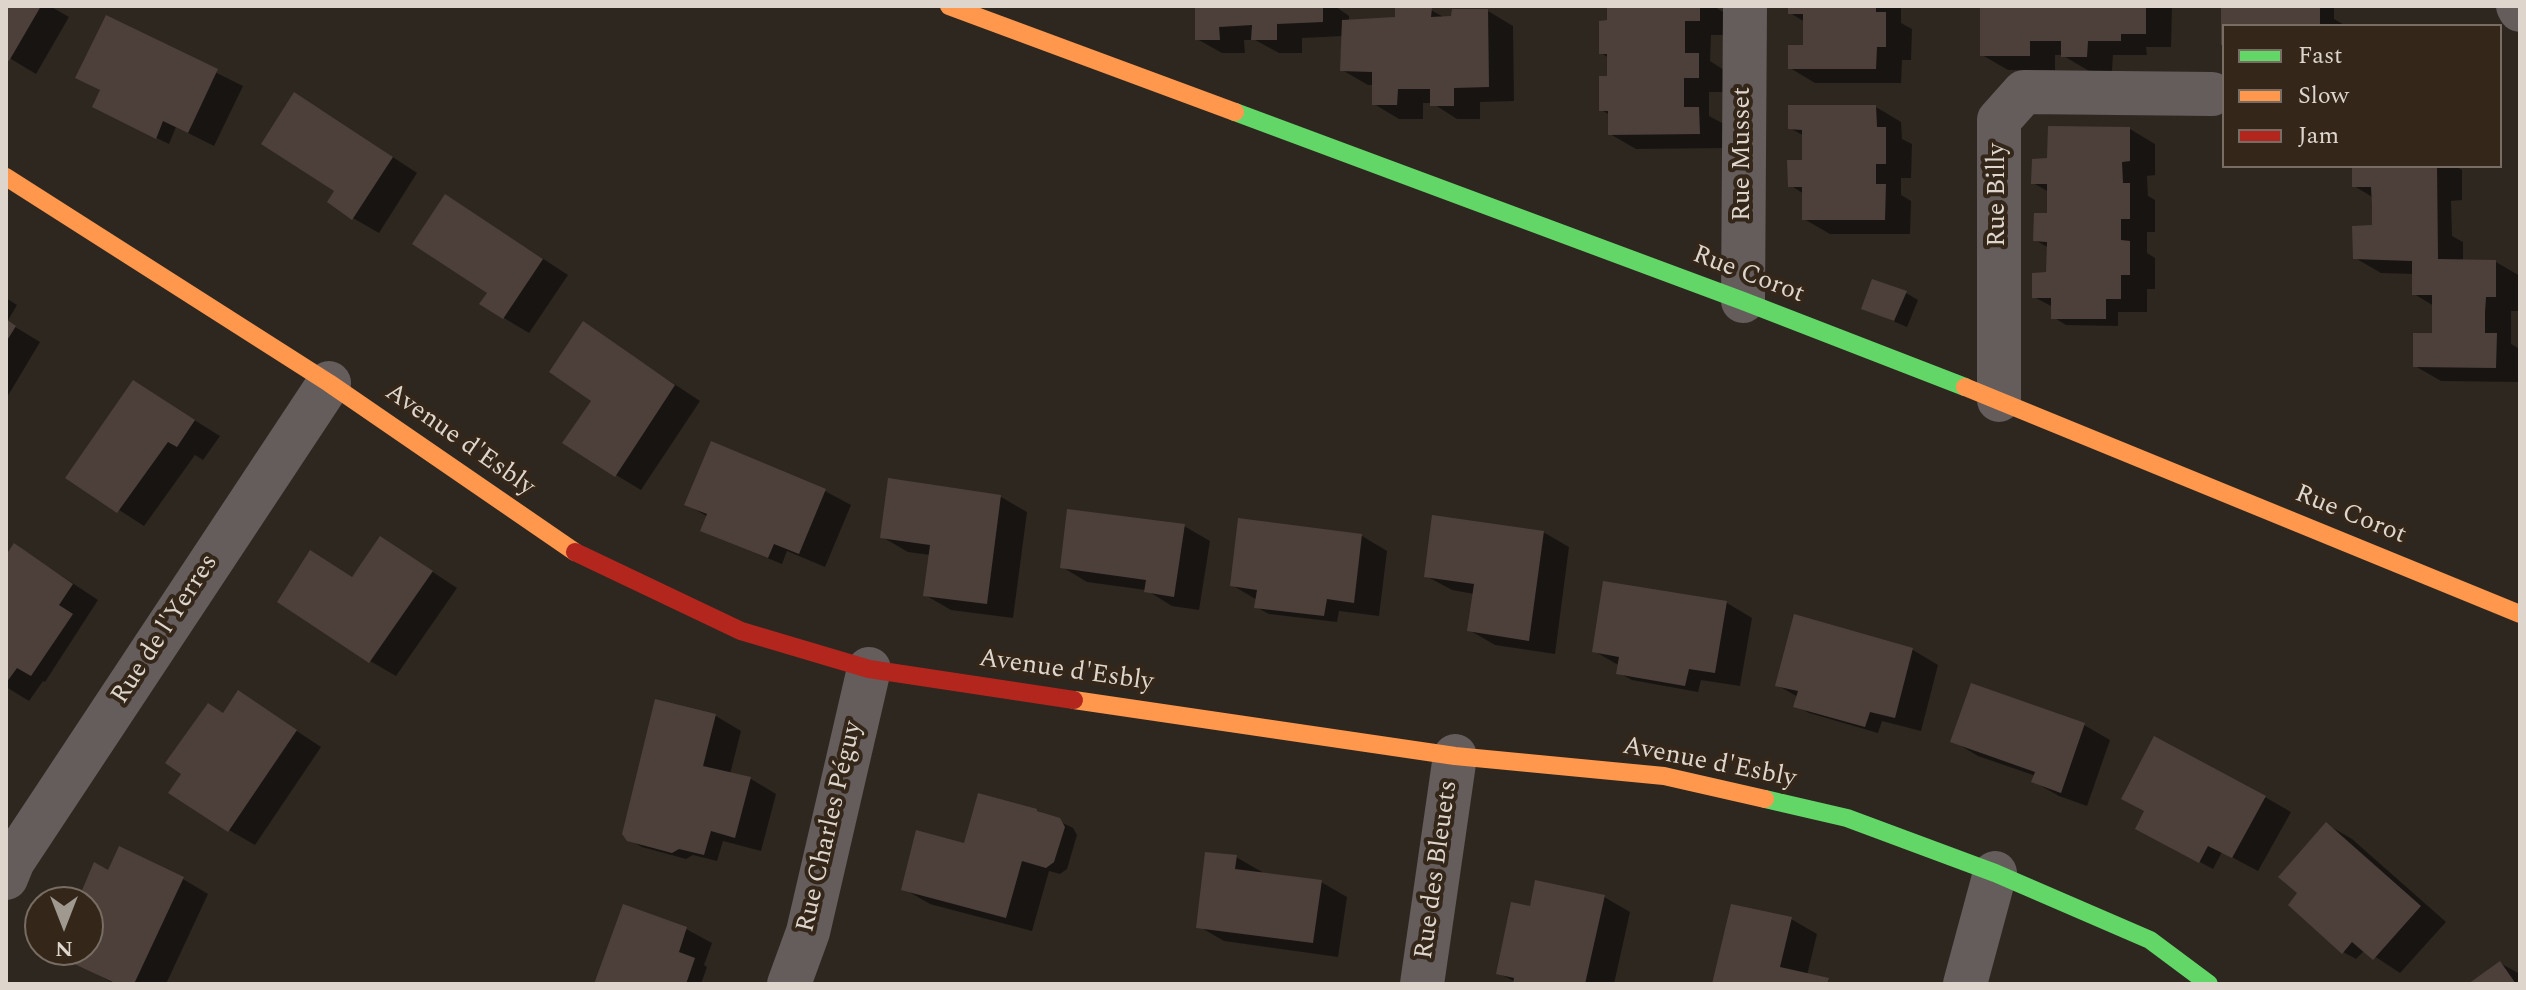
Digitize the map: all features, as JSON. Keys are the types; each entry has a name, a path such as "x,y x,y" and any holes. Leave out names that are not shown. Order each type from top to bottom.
{"street":[{"name":"Rue Corot","path":"949,6 1743,301 1999,400 2520,614"},
{"name":"Rue Musset","path":"1743,301 1745,6"},
{"name":"Rue Billy","path":"1999,400 1999,120 2024,92 2212,94"},
{"name":"Avenue d'Esbly","path":"6,177 329,383 572,551 741,631 869,669 1455,756 1664,776 1847,818 1995,873 2150,940 2209,984"},
{"name":"Rue de l'Yerres","path":"6,878 13,861 329,383"},
{"name":"Rue Charles Péguy","path":"789,984 808,932 869,669"},
{"name":"Rue des Bleuets","path":"1422,984 1455,756"},
{"path":"1965,984 1995,873"}],"building":[{"path":"6,6 41,6 9,61 6,59"},
{"path":"1195,6 1323,6 1323,22 1277,24 1277,40 1251,40 1252,25 1219,27 1220,40 1195,40"},
{"path":"1607,6 1700,6 1700,21 1685,21 1685,53 1699,53 1699,78 1684,78 1684,107 1699,107 1700,134 1608,135 1608,111 1599,111 1599,76 1607,76 1607,54 1599,54 1599,21 1607,20"},
{"path":"1788,6 1876,6 1876,12 1886,12 1886,47 1877,47 1876,69 1788,69 1788,45 1803,45 1803,14 1788,14"},
{"path":"1980,6 2146,6 2146,34 2121,34 2121,41 2088,41 2087,57 2061,57 2061,41 2030,41 2030,56 1980,56"},
{"path":"2309,6 2320,8 2320,24 2222,24 2221,45 2221,8"},
{"path":"1395,8 1432,8 1431,17 1451,16 1452,9 1488,9 1489,87 1454,88 1454,106 1430,106 1430,89 1398,89 1397,105 1372,105 1372,72 1340,71 1342,20 1395,17"},
{"path":"106,15 218,69 188,133 163,121 156,139 92,107 100,90 75,78"},
{"path":"294,92 393,157 352,220 327,202 334,191 261,144"},
{"path":"1788,105 1876,105 1877,127 1886,127 1886,164 1876,164 1876,184 1886,184 1885,220 1802,220 1802,187 1788,187 1787,160 1802,160 1802,130 1788,129"},
{"path":"2048,126 2130,127 2130,161 2122,162 2123,183 2130,183 2130,219 2121,219 2121,240 2130,241 2130,275 2121,275 2121,299 2106,299 2106,319 2051,319 2051,298 2032,298 2032,273 2046,272 2047,242 2033,241 2034,213 2047,213 2047,184 2031,184 2032,159 2047,158"},
{"path":"2352,168 2437,168 2438,259 2496,260 2496,297 2486,297 2485,333 2497,333 2496,368 2413,367 2413,333 2432,333 2432,295 2412,295 2412,261 2353,259 2352,226 2372,225 2372,205 2371,187 2352,187"},
{"path":"445,194 543,259 503,319 479,304 487,293 412,244"},
{"path":"1872,279 1907,291 1894,321 1861,309"},
{"path":"6,319 16,326 6,342"},
{"path":"583,321 675,385 615,477 562,443 591,401 549,372"},
{"path":"133,380 195,420 177,447 168,442 117,513 65,478"},
{"path":"711,441 826,489 799,554 774,544 768,558 700,531 707,514 684,505"},
{"path":"888,478 1001,495 987,604 923,596 930,545 880,538"},
{"path":"1067,509 1185,524 1174,597 1144,592 1146,580 1060,568"},
{"path":"1432,515 1544,531 1529,641 1467,631 1474,584 1424,577"},
{"path":"1238,518 1362,534 1354,603 1327,599 1324,616 1254,608 1257,590 1230,586"},
{"path":"380,536 433,571 369,663 277,602 310,550 352,577"},
{"path":"14,543 73,584 59,605 73,614 31,676 17,668 6,683 6,555"},
{"path":"1603,581 1727,601 1715,673 1689,669 1685,686 1616,674 1619,657 1592,652"},
{"path":"1794,614 1913,648 1895,718 1870,712 1865,727 1793,707 1798,691 1775,686"},
{"path":"1971,683 2085,723 2061,793 2031,782 2035,772 1950,742"},
{"path":"238,690 297,730 228,832 168,793 181,774 165,763 208,703 223,713"},
{"path":"655,699 716,714 703,766 751,777 735,838 711,831 704,855 679,849 672,853 627,841 622,834"},
{"path":"2154,736 2266,796 2232,858 2208,846 2199,863 2135,829 2144,811 2121,799"},
{"path":"978,793 1037,809 1060,818 1065,827 1054,862 1046,868 1022,861 1006,918 901,890 916,830 964,843"},
{"path":"2326,822 2421,906 2373,960 2352,942 2342,954 2288,905 2297,893 2278,877"},
{"path":"119,846 184,877 134,984 117,984 79,966 104,966 104,886 84,886 94,862 108,870"},
{"path":"1205,852 1237,855 1235,869 1322,880 1313,943 1196,928"},
{"path":"1535,880 1605,895 1585,984 1513,984 1514,978 1496,974 1511,902 1530,906"},
{"path":"623,904 687,927 679,952 695,958 686,984 594,984"},
{"path":"1731,904 1792,917 1780,967 1829,978 1827,984 1712,984"},
{"path":"2500,961 2516,984 2468,984"}],"traffic: fast":[{"path":"1235,112 1965,387"},
{"path":"1765,799 1847,818 1995,873 2150,940 2209,984"}],"traffic: slow":[{"path":"949,6 1235,112"},
{"path":"6,177 329,383 575,552"},
{"path":"1965,387 2520,614"},
{"path":"1074,700 1455,756 1664,776 1765,799"}],"traffic: jam":[{"path":"575,552 741,631 869,669 1074,700"}]}
